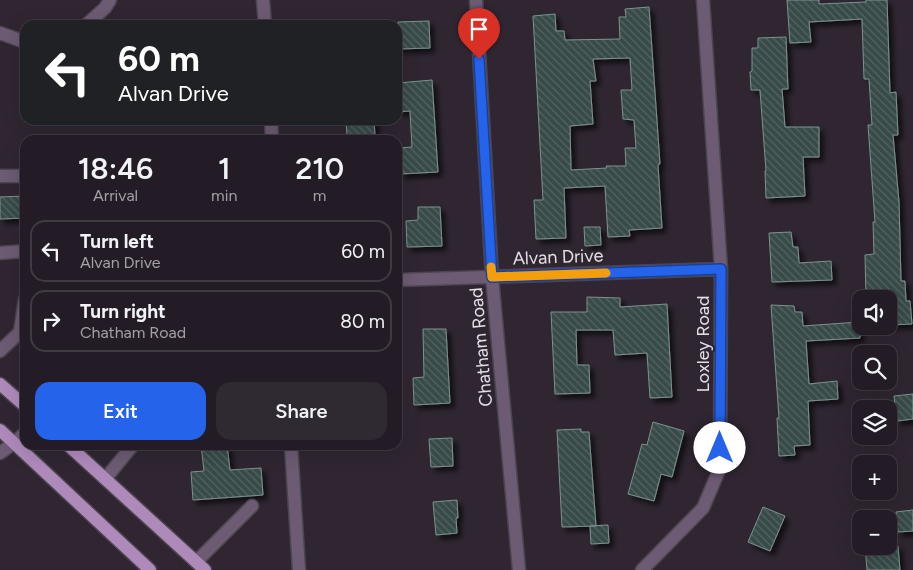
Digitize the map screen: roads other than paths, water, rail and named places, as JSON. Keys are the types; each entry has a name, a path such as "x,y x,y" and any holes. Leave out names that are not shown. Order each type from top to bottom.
{"main road":[{"path":"0,384 20,402"},
{"path":"0,430 20,449"},
{"path":"21,450 150,570"},
{"path":"73,450 200,566"}],"street":[{"path":"92,20 105,8 110,0"},
{"path":"263,0 265,20"},
{"name":"Chatham Road","path":"476,0 492,277 519,570"},
{"name":"Loxley Road","path":"642,570 703,508 720,468 721,269 702,0"},
{"path":"0,33 20,40"},
{"path":"0,176 20,176"},
{"path":"0,253 20,251"},
{"name":"Alvan Drive","path":"402,280 721,269"},
{"path":"0,351 20,334"},
{"path":"0,453 20,438"},
{"path":"105,479 129,450"},
{"path":"291,450 299,570"},
{"path":"200,566 252,506"}]}
